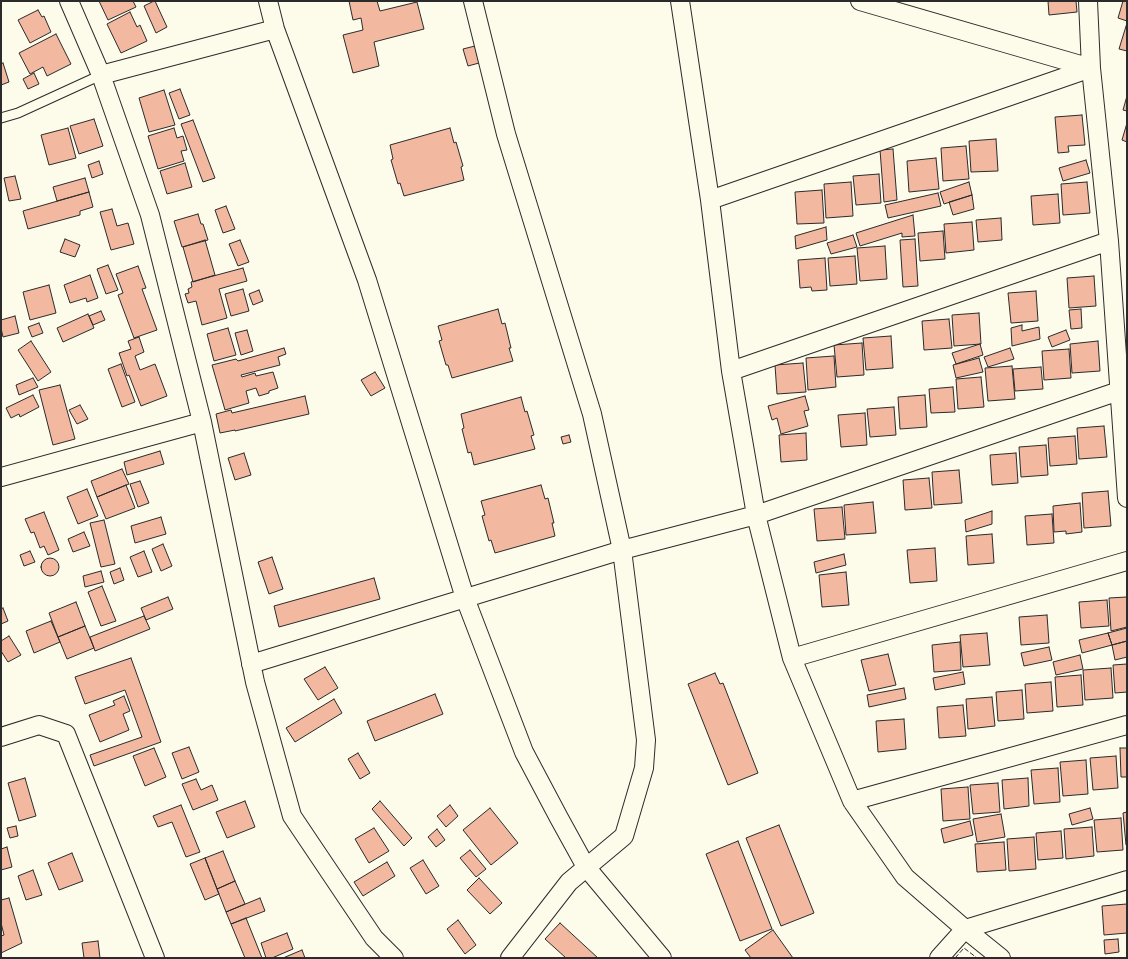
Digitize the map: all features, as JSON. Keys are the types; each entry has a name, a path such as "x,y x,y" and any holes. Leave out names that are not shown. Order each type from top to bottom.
{"street":[{"path":"69,1 101,75 150,215 202,422 255,682 292,816 374,938 394,958"},
{"path":"268,1 275,29 367,280 465,598 524,752 586,867 662,958"},
{"path":"472,1 506,134 592,414 622,550 646,740 644,768 624,836 569,882 510,958"},
{"path":"680,1 710,200 731,371 756,515 792,658 852,801 906,877 965,929 1001,958"},
{"path":"860,1 1091,68"},
{"path":"1088,1 1091,68 1109,241 1127,498"},
{"path":"101,75 275,29"},
{"path":"710,200 1091,68"},
{"path":"731,371 1109,241"},
{"path":"251,664 622,550 756,515 1119,391"},
{"path":"1,477 202,422"},
{"path":"792,658 1127,561"},
{"path":"1,737 39,725 66,734 155,958"},
{"path":"852,801 1127,725"},
{"path":"938,958 965,929 1127,880"}],"lane":[{"path":"1,118 18,113 101,75"}],"building":[{"path":"99,1 133,1 136,7 108,20"},
{"path":"154,1 167,27 156,33 144,6"},
{"path":"349,1 377,1 380,11 417,2 424,29 374,42 379,66 353,73 343,35 363,30 361,18 353,20"},
{"path":"1048,1 1076,1 1077,12 1049,15"},
{"path":"1123,1 1127,1 1127,21 1118,18"},
{"path":"38,10 42,17 44,16 51,32 30,43 18,20"},
{"path":"130,12 137,27 140,25 147,41 121,53 107,24"},
{"path":"1127,23 1127,51 1119,49"},
{"path":"56,34 71,64 47,76 43,67 30,74 19,53"},
{"path":"475,46 479,63 468,66 463,49"},
{"path":"3,63 9,82 1,85 1,64"},
{"path":"34,73 39,84 28,89 23,79"},
{"path":"180,89 190,115 179,119 169,93"},
{"path":"164,90 175,125 149,132 139,98"},
{"path":"1127,96 1127,111 1123,110"},
{"path":"1082,115 1085,145 1068,146 1069,152 1058,153 1055,117"},
{"path":"94,119 103,146 79,154 70,126"},
{"path":"193,120 215,178 203,182 181,124"},
{"path":"1127,123 1127,142 1122,140"},
{"path":"68,128 76,158 49,165 41,135"},
{"path":"174,128 177,138 183,136 187,150 181,151 184,161 158,169 148,136"},
{"path":"450,128 463,166 461,167 464,180 404,196 400,183 398,184 391,160 393,159 390,145"},
{"path":"996,139 998,171 971,172 969,141"},
{"path":"966,146 969,179 943,181 941,148"},
{"path":"893,149 897,200 884,202 880,150"},
{"path":"936,158 939,189 909,192 907,161"},
{"path":"1086,160 1090,173 1063,181 1059,168"},
{"path":"99,161 103,174 92,178 88,165"},
{"path":"185,163 192,187 167,194 160,171"},
{"path":"879,174 881,203 856,205 853,176"},
{"path":"15,176 21,199 9,201 4,178"},
{"path":"85,178 89,192 57,201 53,187"},
{"path":"851,182 853,216 826,218 824,184"},
{"path":"969,182 972,195 944,204 940,192"},
{"path":"1087,182 1090,213 1063,215 1061,184"},
{"path":"822,190 824,223 797,224 795,192"},
{"path":"89,192 93,207 80,211 80,215 28,229 23,211"},
{"path":"938,193 941,206 888,218 885,205"},
{"path":"1058,194 1060,223 1033,225 1031,196"},
{"path":"972,195 974,209 953,215 949,202"},
{"path":"226,206 235,229 223,233 215,210"},
{"path":"112,209 117,226 128,223 134,244 111,250 100,212"},
{"path":"198,214 208,240 182,247 174,221"},
{"path":"913,215 915,236 902,237 902,233 860,246 856,233"},
{"path":"1001,218 1002,240 978,242 976,220"},
{"path":"972,222 974,250 946,253 944,224"},
{"path":"826,227 827,240 796,249 795,236"},
{"path":"943,231 945,259 920,261 918,233"},
{"path":"853,235 857,247 831,254 827,243"},
{"path":"65,239 80,245 75,257 60,252"},
{"path":"915,239 918,286 903,287 900,240"},
{"path":"205,240 215,275 193,282 183,247"},
{"path":"240,240 249,262 238,266 229,244"},
{"path":"885,246 887,279 860,281 857,248"},
{"path":"855,256 857,284 830,286 828,258"},
{"path":"825,258 827,290 812,291 811,287 800,288 798,260"},
{"path":"108,265 118,290 106,294 97,269"},
{"path":"138,266 146,288 142,289 157,330 134,338 118,295 123,293 116,274"},
{"path":"243,268 247,281 219,289 227,318 202,325 196,301 188,303 185,294 189,293 188,289 192,287 191,282"},
{"path":"90,275 98,298 87,302 86,298 70,303 64,285"},
{"path":"1094,276 1096,306 1069,308 1067,278"},
{"path":"49,285 56,313 30,320 23,292"},
{"path":"243,289 249,311 231,316 225,294"},
{"path":"259,290 263,301 253,305 249,294"},
{"path":"1036,291 1038,321 1011,323 1008,293"},
{"path":"498,309 502,324 505,323 511,348 509,348 513,361 452,378 448,365 446,365 439,341 442,340 438,326"},
{"path":"1081,309 1082,328 1071,329 1069,310"},
{"path":"101,311 105,320 93,325 89,316"},
{"path":"979,313 981,344 954,346 952,315"},
{"path":"88,314 94,328 63,342 57,328"},
{"path":"15,316 19,333 3,337 1,320"},
{"path":"949,319 952,348 924,350 922,321"},
{"path":"39,323 43,333 32,337 28,327"},
{"path":"1022,325 1022,331 1039,327 1040,339 1012,346 1011,328"},
{"path":"228,328 236,355 214,361 207,334"},
{"path":"247,330 253,351 241,355 235,333"},
{"path":"1066,330 1070,340 1052,347 1048,337"},
{"path":"891,336 893,368 866,370 863,338"},
{"path":"139,337 144,352 135,356 140,370 155,364 167,396 141,406 129,375 127,376 119,353 131,349 128,341"},
{"path":"31,341 51,372 38,381 18,350"},
{"path":"1098,341 1100,371 1072,373 1070,344"},
{"path":"862,343 864,375 837,377 834,345"},
{"path":"980,344 983,355 956,364 952,353"},
{"path":"284,348 286,354 278,357 280,365 241,375 242,377 255,373 256,376 273,372 278,388 259,396 256,388 246,391 249,403 225,410 212,365 236,359 238,361"},
{"path":"1010,348 1014,359 988,367 984,357"},
{"path":"1069,349 1071,378 1044,380 1042,351"},
{"path":"834,356 836,387 808,390 806,358"},
{"path":"979,358 983,372 956,378 953,365"},
{"path":"803,363 806,392 777,394 775,365"},
{"path":"121,364 135,402 122,407 108,369"},
{"path":"1012,366 1015,399 988,401 985,368"},
{"path":"1041,367 1043,389 1015,391 1013,369"},
{"path":"375,372 385,388 371,396 361,380"},
{"path":"981,377 984,407 958,409 956,379"},
{"path":"33,378 38,387 19,395 16,385"},
{"path":"60,385 75,439 53,445 39,390"},
{"path":"953,387 955,412 931,413 929,389"},
{"path":"33,395 39,407 20,417 19,414 11,418 6,408"},
{"path":"925,395 927,427 900,429 898,397"},
{"path":"305,396 309,414 220,433 216,414 231,410 232,413"},
{"path":"805,396 809,410 804,411 808,426 781,434 777,418 772,420 768,406"},
{"path":"521,397 534,435 531,436 535,449 474,465 471,452 468,453 462,429 464,428 461,414"},
{"path":"80,405 88,419 77,424 69,410"},
{"path":"894,407 896,435 870,437 867,409"},
{"path":"865,413 867,445 841,447 838,415"},
{"path":"1104,426 1107,457 1079,459 1077,428"},
{"path":"806,433 807,460 781,462 779,435"},
{"path":"569,435 571,442 563,444 561,437"},
{"path":"1075,436 1077,464 1050,466 1048,438"},
{"path":"1046,445 1048,475 1021,477 1019,447"},
{"path":"160,451 164,464 127,475 124,462"},
{"path":"244,453 251,475 235,480 228,458"},
{"path":"1016,453 1018,483 992,485 990,455"},
{"path":"122,469 129,484 97,497 91,481"},
{"path":"959,470 962,503 934,505 932,472"},
{"path":"929,478 932,508 905,510 903,480"},
{"path":"140,481 149,503 138,507 130,484"},
{"path":"126,485 135,508 106,519 97,497"},
{"path":"541,485 545,499 548,498 554,523 552,523 555,536 495,553 491,540 489,541 482,516 485,515 481,501"},
{"path":"87,489 98,516 78,524 67,497"},
{"path":"1108,491 1111,526 1084,528 1082,493"},
{"path":"873,502 876,533 846,535 844,505"},
{"path":"1080,503 1082,532 1066,534 1066,531 1054,532 1053,506"},
{"path":"842,507 845,539 817,541 814,509"},
{"path":"992,511 992,524 966,532 965,520"},
{"path":"44,512 59,550 48,555 44,546 40,548 34,532 31,533 25,519"},
{"path":"1052,514 1054,543 1027,545 1025,516"},
{"path":"161,517 166,534 135,543 131,526"},
{"path":"104,520 115,564 101,567 90,523"},
{"path":"84,532 90,546 73,552 68,539"},
{"path":"992,534 994,563 968,565 966,536"},
{"path":"163,544 172,566 161,571 152,549"},
{"path":"935,548 937,581 910,583 907,550"},
{"path":"30,551 35,562 24,566 20,555"},
{"path":"144,551 152,572 138,577 130,557"},
{"path":"844,554 846,565 816,573 814,562"},
{"path":"272,557 283,589 269,594 258,562"},
{"path":"46,558 54,558 59,563 57,574 54,576 46,576 41,571 41,563"},
{"path":"120,568 124,580 114,584 110,572"},
{"path":"101,571 104,582 85,587 83,576"},
{"path":"846,572 849,605 822,607 819,575"},
{"path":"374,578 380,599 279,627 274,606"},
{"path":"102,586 116,621 101,626 88,592"},
{"path":"168,597 173,609 146,620 141,608"},
{"path":"1127,597 1127,627 1111,631 1109,598"},
{"path":"1107,600 1109,626 1081,628 1079,602"},
{"path":"76,602 85,626 58,637 49,613"},
{"path":"3,608 8,621 1,624 1,609"},
{"path":"1047,615 1049,643 1021,645 1019,617"},
{"path":"144,616 150,629 95,651 90,637"},
{"path":"51,621 60,642 34,653 26,631"},
{"path":"85,626 94,648 67,659 58,637"},
{"path":"1127,628 1127,641 1112,645 1108,633"},
{"path":"987,633 990,665 963,667 960,635"},
{"path":"1108,633 1112,645 1082,653 1079,640"},
{"path":"9,636 21,655 8,662 1,651 1,641"},
{"path":"1127,641 1127,657 1115,660 1112,645"},
{"path":"960,642 961,670 934,672 932,645"},
{"path":"1049,647 1052,660 1024,666 1021,653"},
{"path":"888,654 896,685 869,691 861,660"},
{"path":"1080,655 1083,669 1056,675 1053,662"},
{"path":"131,658 161,742 94,766 90,755 142,737 125,690 85,704 75,677"},
{"path":"1127,664 1127,692 1115,693 1113,665"},
{"path":"325,667 338,688 318,700 304,679"},
{"path":"1111,668 1113,698 1085,700 1083,670"},
{"path":"963,672 965,684 935,690 933,678"},
{"path":"715,673 720,684 723,683 758,773 728,785 688,684"},
{"path":"1081,675 1083,705 1057,707 1055,677"},
{"path":"1051,682 1053,711 1027,713 1025,684"},
{"path":"904,688 906,699 869,707 867,695"},
{"path":"1022,690 1024,719 998,721 996,692"},
{"path":"435,694 443,714 375,741 367,721"},
{"path":"124,696 130,711 123,714 129,730 100,742 89,715 115,705 113,701"},
{"path":"992,697 995,726 968,729 966,699"},
{"path":"334,699 342,713 295,742 286,728"},
{"path":"963,705 966,736 939,738 937,707"},
{"path":"904,719 906,749 878,752 876,721"},
{"path":"189,747 199,772 182,779 172,753"},
{"path":"154,748 166,777 145,786 133,756"},
{"path":"1120,748 1127,748 1127,777 1121,777"},
{"path":"358,753 370,773 360,779 348,759"},
{"path":"1116,756 1118,788 1093,790 1090,758"},
{"path":"1086,760 1088,794 1063,796 1060,762"},
{"path":"1058,768 1060,802 1034,804 1031,770"},
{"path":"25,778 36,816 19,821 8,783"},
{"path":"1028,778 1029,806 1004,809 1002,780"},
{"path":"196,779 201,790 212,785 218,800 193,810 182,784"},
{"path":"998,783 1000,812 973,814 970,785"},
{"path":"968,787 970,819 943,821 941,789"},
{"path":"245,801 255,827 227,838 216,812"},
{"path":"380,801 412,838 404,846 372,809"},
{"path":"181,805 200,852 186,857 172,822 158,827 153,816"},
{"path":"450,805 458,816 446,827 437,816"},
{"path":"490,808 518,843 491,865 463,830"},
{"path":"1090,808 1093,819 1072,825 1069,814"},
{"path":"1127,812 1127,845 1126,845 1123,813"},
{"path":"1001,814 1005,837 977,842 973,819"},
{"path":"1121,818 1123,850 1097,852 1094,820"},
{"path":"970,821 973,835 944,843 941,829"},
{"path":"779,825 814,913 781,926 746,838"},
{"path":"16,826 18,836 10,838 7,828"},
{"path":"1092,827 1094,856 1066,859 1064,829"},
{"path":"374,828 389,851 369,863 355,839"},
{"path":"437,829 445,840 436,847 428,837"},
{"path":"1061,831 1063,858 1038,860 1036,833"},
{"path":"1034,837 1036,869 1009,871 1007,839"},
{"path":"738,841 772,929 740,941 706,854"},
{"path":"1004,842 1006,870 977,872 975,844"},
{"path":"7,847 12,867 1,870 1,849"},
{"path":"470,850 486,869 476,877 460,858"},
{"path":"223,851 235,881 217,889 205,858"},
{"path":"72,853 83,881 59,890 48,863"},
{"path":"205,858 219,894 205,900 190,864"},
{"path":"423,860 439,886 426,894 410,868"},
{"path":"387,862 395,876 363,896 354,882"},
{"path":"33,870 42,895 26,900 18,876"},
{"path":"479,878 502,903 490,914 467,890"},
{"path":"235,881 245,904 226,912 217,889"},
{"path":"9,898 22,943 1,953 1,936 4,935 1,923 1,900"},
{"path":"260,898 265,911 231,924 226,912"},
{"path":"1127,904 1127,933 1104,935 1102,906"},
{"path":"246,918 262,958 245,958 231,924"},
{"path":"458,920 476,945 465,954 447,929"},
{"path":"560,923 598,958 566,958 545,939"},
{"path":"773,930 793,958 751,958 745,950"},
{"path":"287,933 293,949 272,958 266,958 261,943"},
{"path":"1118,939 1119,952 1105,954 1104,940"},
{"path":"98,941 100,958 84,958 82,943"},
{"path":"302,950 305,958 283,958"}],"fence":[{"path":"955,958 964,948 977,958"}]}
